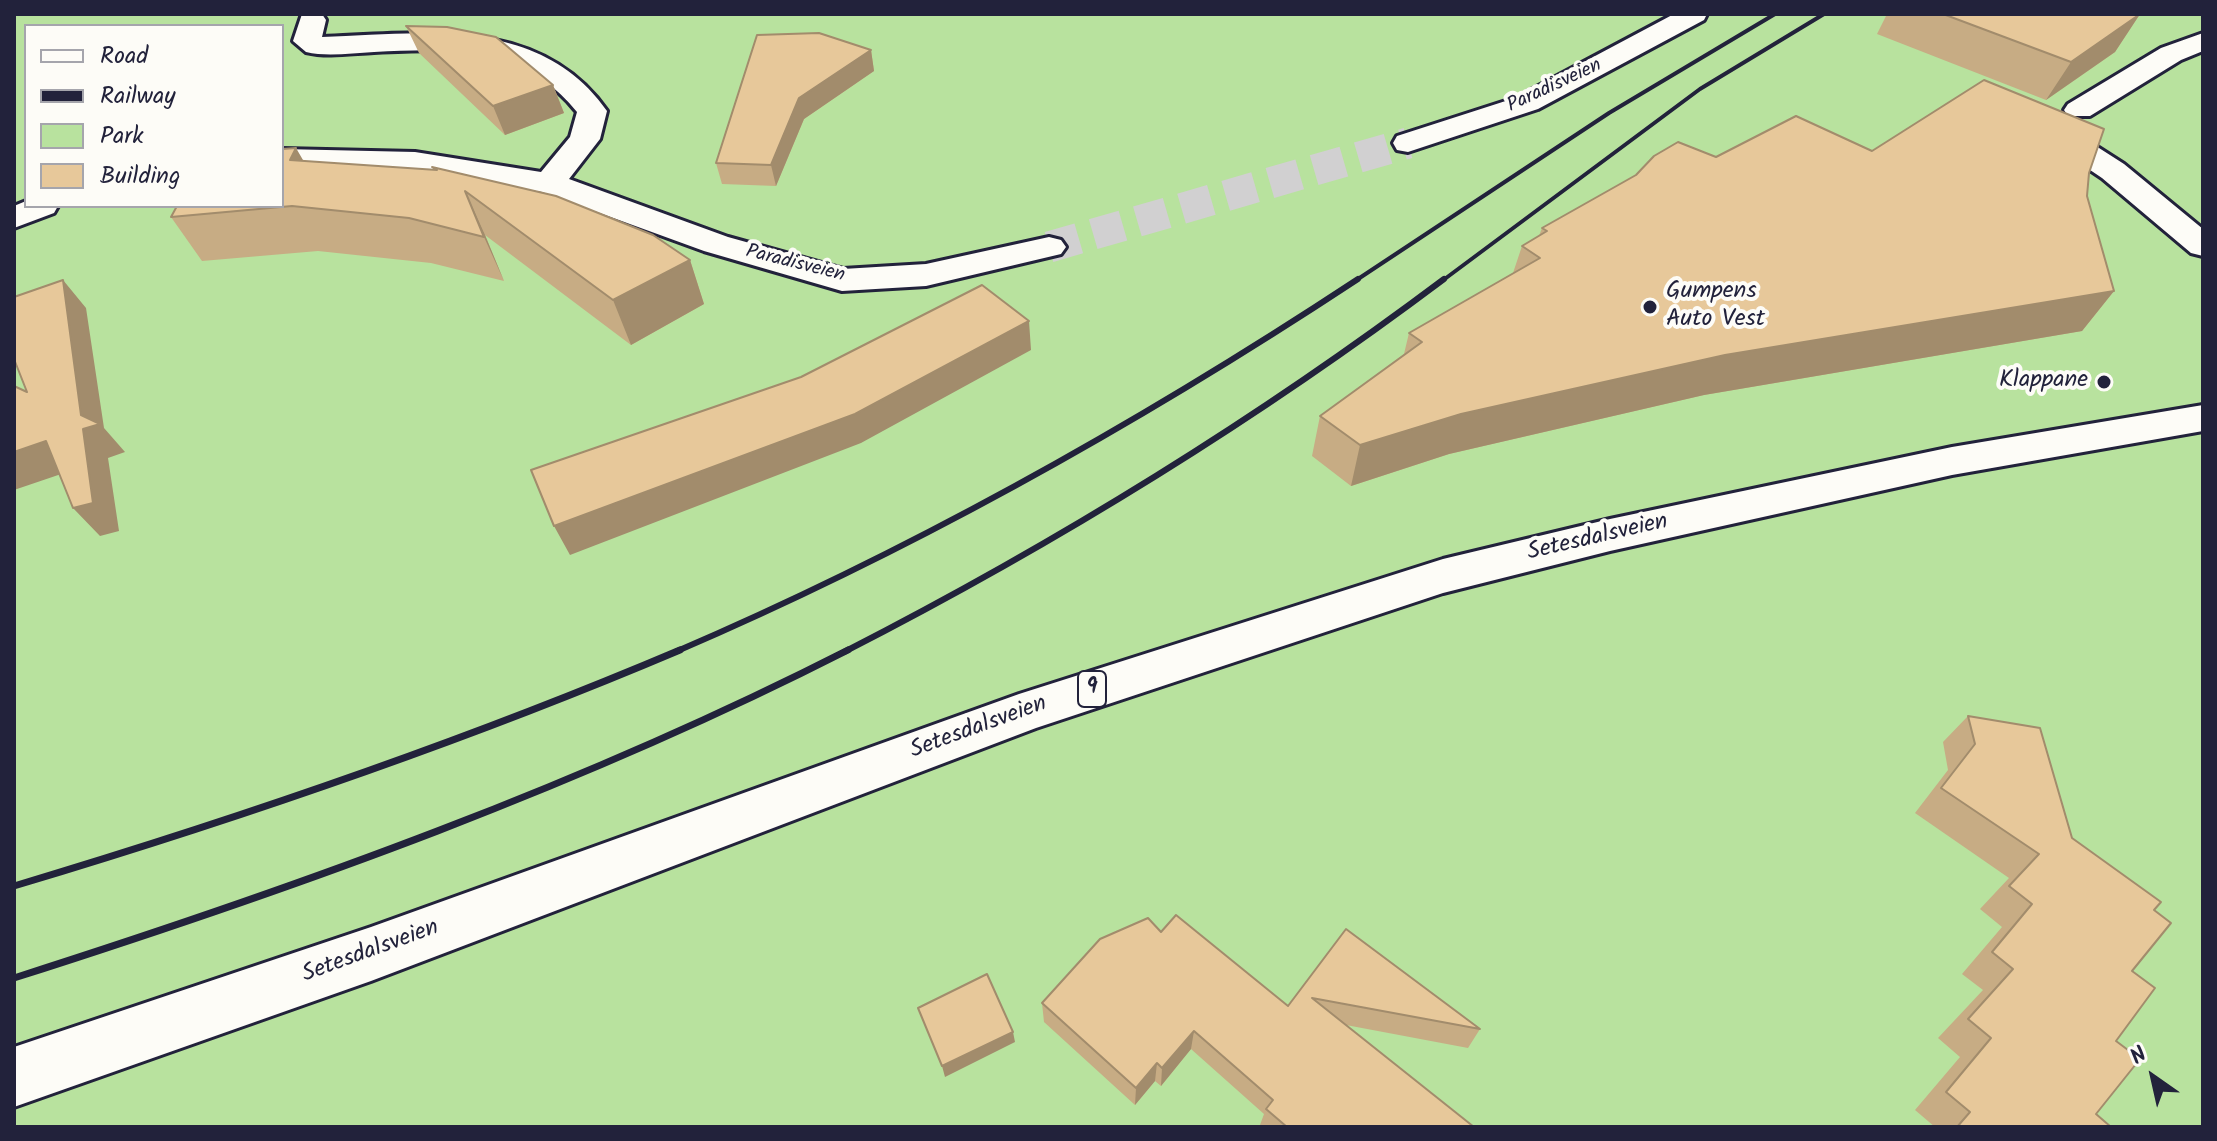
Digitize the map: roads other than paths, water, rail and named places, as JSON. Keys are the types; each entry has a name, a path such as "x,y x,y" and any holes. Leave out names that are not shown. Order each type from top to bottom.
{"main road":[{"name":"Paradisveien","path":"1408,143 1528,103 1694,14"},
{"path":"312,20 307,41 316,46 431,43 501,46 518,52 577,87 592,111 585,139 549,183"},
{"path":"2079,110 2171,54 2203,41"},
{"path":"2049,129 2113,171 2203,246"},
{"name":"Paradisveien","path":"284,158 415,161 549,183 716,244 842,280 926,275 1049,247"},
{"path":"14,218 37,208"},
{"name":"Setesdalsveien","path":"14,1077 371,954 1019,714 1194,654 1443,576 1610,535 1952,461 2203,418"}],"tunnel":[{"path":"1049,247 1408,143"}],"railway":[{"path":"1355,281 1609,113 1775,14"},
{"path":"1442,281 1700,89 1824,14"},
{"path":"675,652 852,570 1025,480 1193,383 1358,279"},
{"path":"846,651 1000,568 1152,478 1300,382 1444,279"},
{"path":"14,886 351,777 516,716 680,650"},
{"path":"14,978 227,907 438,831 645,746 846,651"}],"place":[{"name":"Gumpens Auto Vest","path":"1650,307"},
{"name":"Klappane","path":"2104,382"}]}
